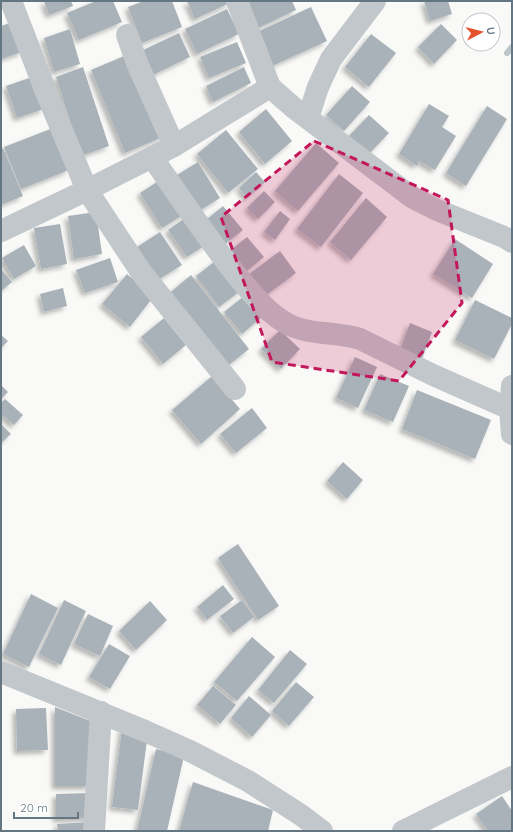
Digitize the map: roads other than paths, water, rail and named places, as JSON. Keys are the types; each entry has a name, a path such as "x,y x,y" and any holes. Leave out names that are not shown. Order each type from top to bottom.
{"street":[{"path":"11,1 46,92 87,190 141,272 234,389"},
{"path":"237,1 270,87 413,198 437,210 504,237 512,242"},
{"path":"308,118 318,87 331,59 375,1"},
{"path":"127,35 137,63 174,146"},
{"path":"1,231 174,146 270,87"},
{"path":"152,157 208,240 250,292 272,313 287,324 300,328 340,334 365,341 433,375 510,409"},
{"path":"512,386 510,409 512,434"},
{"path":"1,672 101,712 190,751 248,781 301,815 322,831"},
{"path":"94,831 101,712"},
{"path":"403,831 512,777"}],"waterway":[{"path":"507,53 512,47"}]}
